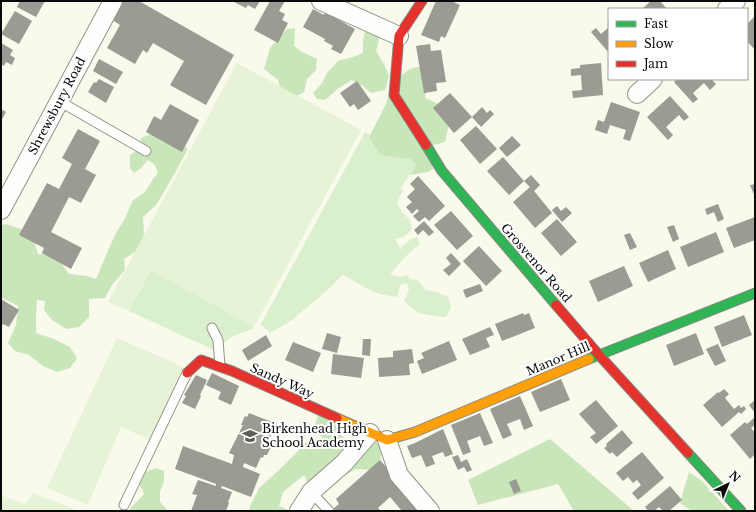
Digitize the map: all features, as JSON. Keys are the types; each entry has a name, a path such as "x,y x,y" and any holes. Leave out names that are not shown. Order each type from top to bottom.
{"street":[{"name":"Shrewsbury Road","path":"1,210 113,1"},
{"path":"321,1 399,36"},
{"name":"Grosvenor Road","path":"422,1 399,36 394,95 442,171 599,355 741,511"},
{"path":"728,8 736,1"},
{"path":"638,94 652,80"},
{"name":"Manor Hill","path":"387,440 414,432 599,355 755,293"},
{"name":"Sandy Way","path":"188,373 201,360 370,433"},
{"path":"299,511 311,492 344,463 370,433 387,440 399,475 430,511"}],"lane":[{"path":"59,101 146,151"},
{"path":"212,328 218,340 220,367"},
{"path":"124,504 188,373"},
{"path":"311,492 329,511"}],"green space":[{"path":"295,28 294,46 302,52 317,59 316,70 307,79 304,92 293,98 282,97 278,80 264,69 270,48 287,29"},
{"path":"375,30 380,35 376,51 389,76 385,90 371,93 363,86 352,80 339,88 325,100 317,99 313,93 322,83 327,73 338,61 363,53 363,40 365,32"},
{"path":"237,63 361,130 254,327 151,270 129,311 108,302"},
{"path":"422,66 429,78 425,98 445,108 449,124 445,142 430,146 433,169 428,172 410,175 416,165 411,159 380,155 369,137 386,104 392,82 410,69"},
{"path":"365,132 418,162 400,189 403,190 397,203 402,212 409,219 412,229 405,236 395,239 400,248 411,239 417,237 420,244 404,258 390,275 400,277 408,275 410,279 418,280 426,290 448,297 451,307 446,317 418,313 404,301 409,290 407,283 400,285 397,297 383,295 373,291 342,275 331,287 292,320 270,333 261,324"},
{"path":"154,133 179,142 188,149 156,205 143,217 144,234 140,249 124,259 125,270 112,285 105,298 89,299 89,317 79,327 66,329 52,320 44,310 45,301 37,300 36,333 54,339 70,347 77,358 70,368 57,372 43,366 29,355 15,351 8,343 16,325 18,306 1,297 1,225 5,224 31,232 38,254 55,254 69,274 87,276 96,279 116,233 133,200 144,193 158,172 154,164 148,160 134,173 130,168 130,155 139,149 141,138"},
{"path":"151,270 254,327 253,329 233,336 221,346 218,352 129,311"},
{"path":"117,338 183,367 151,440 121,427 88,505 47,488"},
{"path":"319,413 339,422 342,436 349,442 359,435 383,446 380,462 374,470 356,469 346,475 309,486 304,475 283,492 279,506 291,511 249,511 259,488 307,442 323,438 314,428"},
{"path":"550,439 634,511 574,511 558,484 478,505 468,480"},
{"path":"156,468 164,471 164,482 160,491 160,502 168,511 128,511 144,494 140,485 143,473"},
{"path":"689,472 702,481 729,511 692,511 680,503"},
{"path":"33,493 79,511 1,511 1,495 25,504"}],"building":[{"path":"20,1 45,1 36,17 17,7"},
{"path":"121,1 139,1 234,55 206,105 170,85 184,61 153,43 147,53 143,50 135,64 107,48 120,25 111,19"},
{"path":"232,1 260,1 255,9 248,5 246,8"},
{"path":"270,1 285,1 279,11 285,14 282,20 288,23 278,43 254,30"},
{"path":"436,1 451,1 460,5 445,38 441,36 439,42 421,35"},
{"path":"651,1 660,1 666,8 643,8"},
{"path":"313,9 324,15 325,12 355,29 341,54 331,49 333,46 324,41 325,39 303,27"},
{"path":"15,11 32,21 19,44 1,34"},
{"path":"755,16 755,50 748,42 748,23"},
{"path":"596,28 601,34 608,28 608,52 591,32"},
{"path":"1,43 13,50 10,55 15,58 12,65 6,62 4,66 1,64"},
{"path":"430,44 431,51 441,50 446,82 436,83 437,91 424,93 416,46"},
{"path":"99,59 123,72 116,84 93,71"},
{"path":"601,63 603,95 573,98 572,91 582,90 581,75 571,76 571,69 580,68 580,65"},
{"path":"99,79 114,87 106,103 88,92 94,82 96,83"},
{"path":"676,80 712,80 716,84 710,90 704,83 693,93 698,99 693,103 674,82"},
{"path":"357,81 371,101 358,110 354,104 350,107 340,93"},
{"path":"450,93 472,117 454,133 433,108"},
{"path":"670,96 689,117 684,121 679,115 666,127 673,135 668,140 647,117"},
{"path":"611,102 640,112 630,141 623,139 626,130 610,125 607,134 595,130 598,120 604,122"},
{"path":"170,104 199,120 182,152 146,132 154,116 161,120"},
{"path":"482,107 487,113 490,110 494,114 481,127 472,117"},
{"path":"1,109 6,112 1,121"},
{"path":"476,126 497,149 480,164 460,140"},
{"path":"78,129 100,141 85,169 96,175 81,203 69,197 51,232 82,248 71,269 42,253 44,248 19,235 47,183 59,189 72,164 62,158"},
{"path":"512,136 521,145 507,157 499,148"},
{"path":"503,157 524,181 509,195 487,171"},
{"path":"531,175 540,185 534,191 552,213 535,228 513,202 530,187 524,181"},
{"path":"418,176 445,206 429,221 425,217 419,222 413,216 419,211 417,209 412,214 406,207 412,202 407,197 415,189 410,184"},
{"path":"755,184 755,197 750,185"},
{"path":"718,204 724,219 718,222 714,212 707,215 705,209"},
{"path":"557,206 561,211 566,207 572,213 562,222 552,210"},
{"path":"451,211 473,236 457,250 434,225"},
{"path":"755,217 755,240 734,248 726,228"},
{"path":"557,219 577,242 561,256 541,233"},
{"path":"424,221 434,232 429,236 423,230 418,235 414,230"},
{"path":"674,225 679,239 673,242 667,227"},
{"path":"716,232 724,252 688,267 680,247"},
{"path":"630,233 637,247 630,250 624,235"},
{"path":"479,246 502,271 486,286 463,261"},
{"path":"668,250 676,269 648,282 639,263"},
{"path":"451,253 461,264 449,276 443,270 451,264 446,258"},
{"path":"624,266 633,286 598,302 589,281"},
{"path":"480,284 483,291 466,298 463,290"},
{"path":"1,299 19,310 9,327 3,324 1,327"},
{"path":"523,313 524,315 529,313 535,328 502,341 495,324"},
{"path":"744,315 752,335 722,347 714,327"},
{"path":"490,327 494,335 486,338 490,347 470,355 462,339"},
{"path":"327,333 341,337 337,353 322,349"},
{"path":"696,333 704,354 674,366 666,345"},
{"path":"266,335 272,346 248,361 242,350"},
{"path":"363,339 371,339 370,356 362,355"},
{"path":"449,341 457,360 422,374 417,361 424,358 421,353"},
{"path":"293,342 321,353 313,372 285,360"},
{"path":"718,344 726,361 715,366 706,349"},
{"path":"412,349 414,363 409,364 410,375 379,377 378,358 393,357 393,351"},
{"path":"333,354 364,358 361,378 331,374"},
{"path":"212,373 239,386 231,405 218,399 221,392 206,385"},
{"path":"196,375 207,380 195,409 182,403 186,396 184,395"},
{"path":"561,379 570,400 540,412 531,392"},
{"path":"724,389 729,394 725,398 734,409 739,405 741,408 744,406 746,409 741,414 739,412 722,427 703,405 718,392 719,393"},
{"path":"520,396 533,426 524,430 520,419 507,424 512,435 503,439 490,409"},
{"path":"596,400 618,426 596,444 590,437 596,433 579,414"},
{"path":"755,400 755,413 749,405"},
{"path":"249,413 277,424 268,443 270,449 267,455 264,455 263,458 261,457 256,468 244,463 243,467 260,474 251,497 222,486 221,488 232,492 226,511 191,511 197,495 192,494 198,480 216,486 216,484 175,469 183,446 232,464 234,455 229,453 243,425 241,425 245,416 247,417"},
{"path":"480,413 493,443 484,446 480,436 467,441 471,452 463,455 451,425"},
{"path":"755,417 755,425 751,428 755,433 755,454 750,459 730,435 745,422 747,424"},
{"path":"443,429 453,454 445,457 443,452 432,456 435,464 426,467 421,455 412,458 407,446"},
{"path":"622,430 633,443 617,457 612,452 610,454 604,448 607,446 606,444"},
{"path":"642,452 664,478 638,500 632,493 641,485 637,480 633,483 628,477 623,481 616,473"},
{"path":"458,455 461,462 467,459 472,470 467,472 464,467 458,470 452,457"},
{"path":"380,460 425,511 402,511 390,497 378,508 381,511 335,511 333,509 339,504 336,499"},
{"path":"516,479 521,491 514,494 509,482"},
{"path":"670,486 682,500 669,511 663,511 659,507 654,511 648,511 645,507"}],"traffic: fast":[{"path":"426,145 442,171 556,305"},
{"path":"589,359 755,293"},
{"path":"688,453 741,511"}],"traffic: slow":[{"path":"337,418 387,440 415,432 589,359"}],"traffic: jam":[{"path":"422,1 399,36 394,95 426,145"},
{"path":"556,305 688,453"},
{"path":"187,373 201,360 232,371 337,418"}],"place":[{"name":"Birkenhead High School Academy","path":"250,436"}]}
